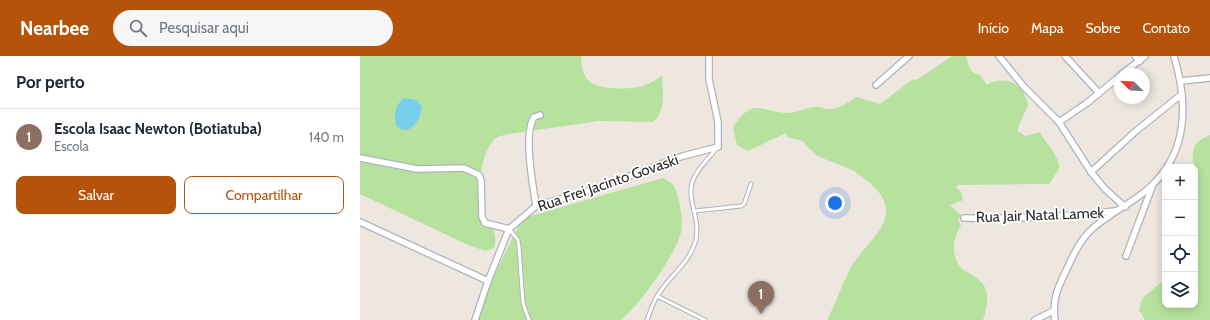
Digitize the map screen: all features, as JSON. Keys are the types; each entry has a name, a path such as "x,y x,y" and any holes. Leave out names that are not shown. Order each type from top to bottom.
{"street":[{"path":"709,56 709,79 718,122 718,147"},
{"path":"876,85 909,56"},
{"path":"999,56 1024,87 1059,122 1091,172 1105,189 1125,207"},
{"path":"1065,56 1099,93"},
{"path":"1135,56 1140,61"},
{"path":"1130,68 1145,56"},
{"path":"1169,164 1175,155 1183,127 1181,81 1174,56"},
{"path":"1181,81 1210,78"},
{"path":"1059,122 1114,81"},
{"path":"1091,172 1136,131 1182,94"},
{"path":"536,206 529,158 530,129 534,117 540,115"},
{"name":"Rua Frei Jacinto Govaski","path":"475,320 488,281 509,229 536,206 595,189 683,156 718,147"},
{"path":"360,158 417,169 464,168 473,171 479,175 481,180 482,217 485,222 509,229"},
{"path":"1126,256 1153,186 1162,174"},
{"path":"1055,320 1053,311 1056,292 1077,248 1091,230 1115,211 1125,207 1153,186"},
{"name":"Rua Jair Natal Lamek","path":"964,218 1018,219 1064,217 1115,211"},
{"path":"360,222 488,281"},
{"path":"1035,320 1053,311"}],"lane":[{"path":"647,320 657,296 688,259 698,228 691,191 692,182 696,173 718,147"},
{"path":"695,211 741,206 744,204 751,184"},
{"path":"509,229 518,240 523,303 529,320"},
{"path":"657,296 706,320"}],"green space":[{"path":"360,56 581,56 586,77 592,83 599,86 614,88 637,87 647,84 662,76 663,101 660,112 653,122 599,121 509,134 495,139 486,153 480,184 481,204 483,211 493,228 495,236 494,248 485,251 466,244 360,194"},
{"path":"952,56 966,56 972,70 976,74 980,75 987,85 996,81 1005,81 1019,86 1024,93 1028,105 1017,130 1025,136 1040,132 1055,154 1059,164 1059,169 1049,184 958,185 956,187 962,194 963,200 950,205 961,215 958,220 961,226 955,237 954,243 955,256 960,267 979,280 987,292 986,311 983,320 827,320 851,267 873,239 885,220 886,210 883,199 875,188 860,175 847,167 820,157 808,148 803,141 787,137 786,133 748,151 737,145 733,127 740,117 746,112 758,108 787,113 813,107 833,109 840,107 857,97 880,104 913,79 915,80 920,78"},
{"path":"1210,135 1210,320 1145,320 1139,310 1141,302 1144,297 1162,282 1162,308 1198,308 1198,164 1194,164 1193,154 1197,143"},
{"path":"663,178 673,184 677,193 682,216 681,232 678,242 665,266 647,292 621,320 479,320 492,281 523,218"}],"water":[{"path":"405,98 417,100 422,107 417,122 410,129 405,130 396,125 395,117 397,106"}],"place":[{"name":"Escola Isaac Newton (Botiatuba)","path":"761,314"}]}
